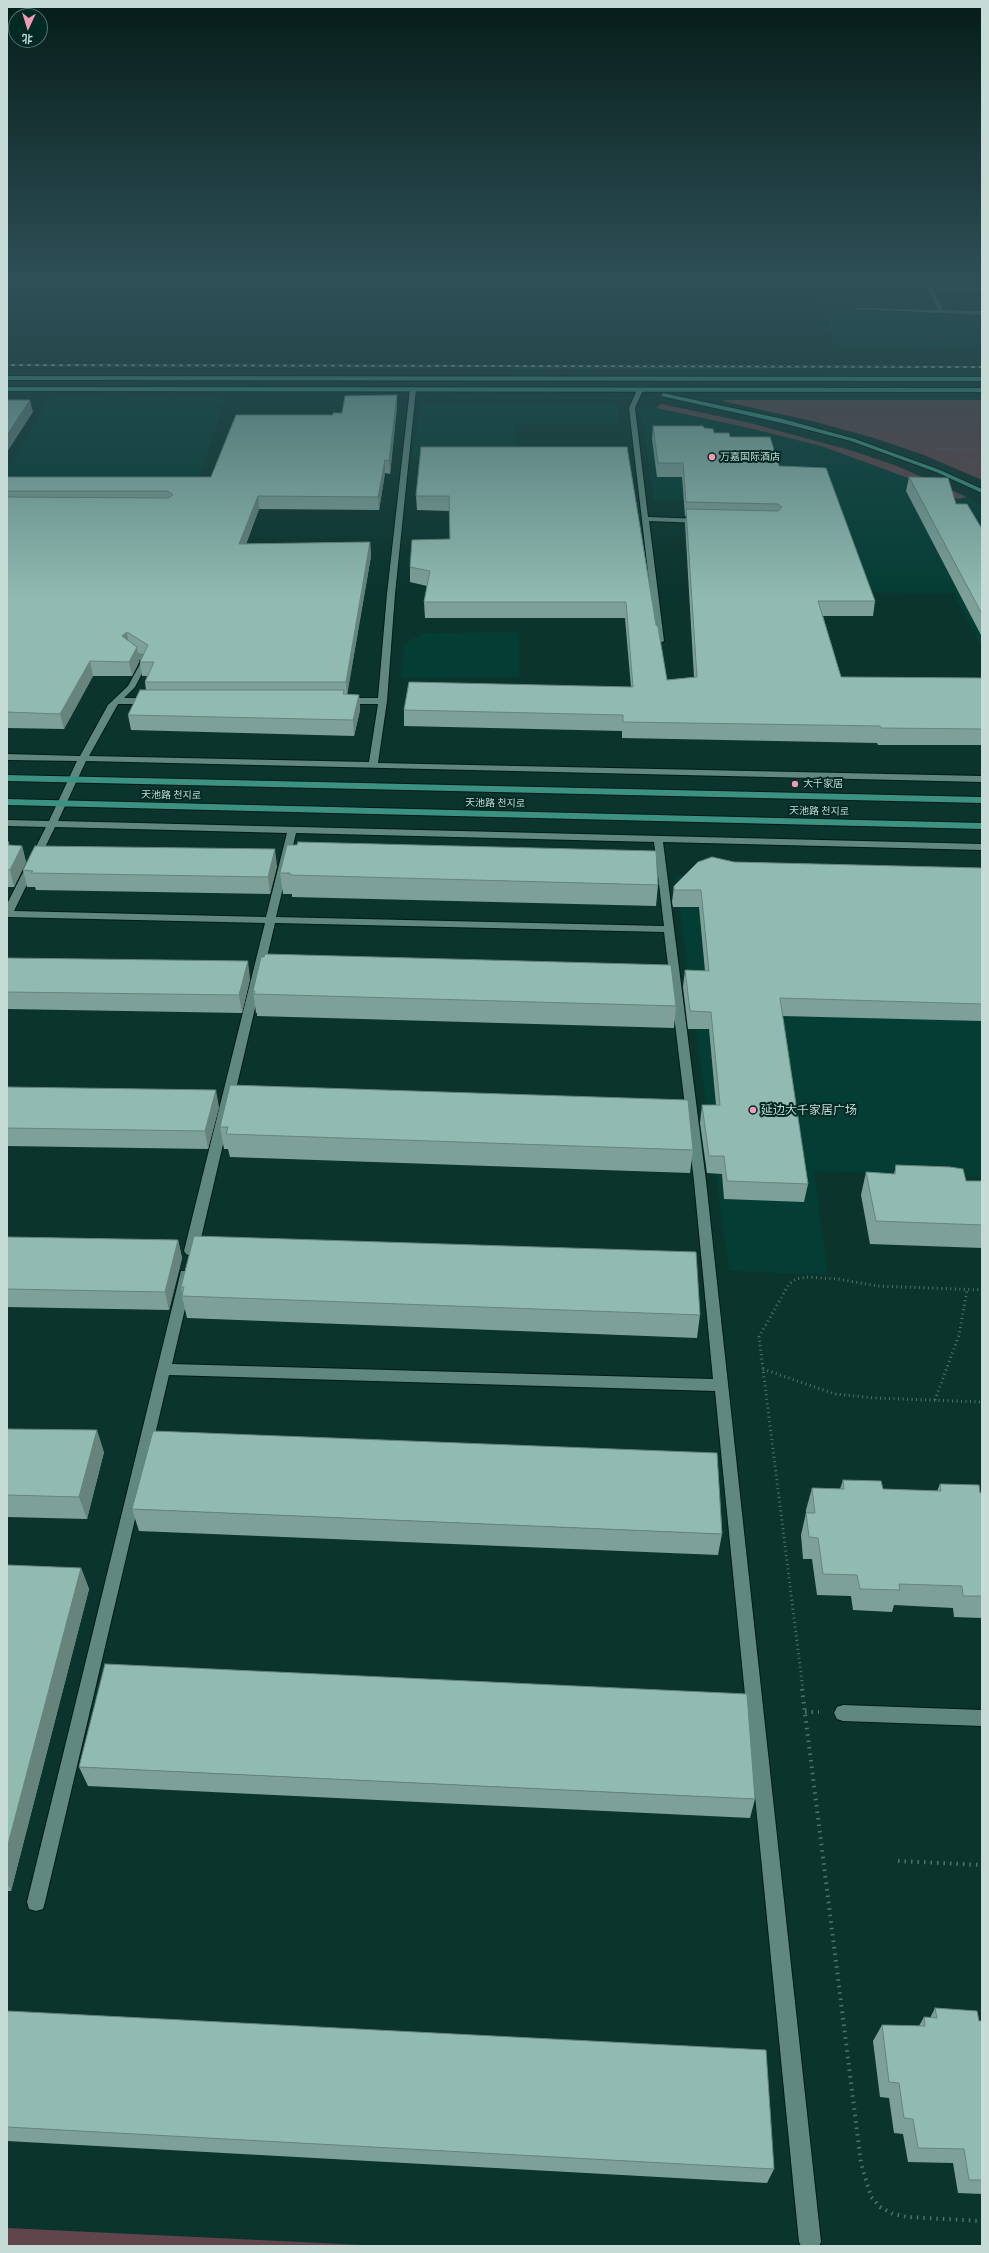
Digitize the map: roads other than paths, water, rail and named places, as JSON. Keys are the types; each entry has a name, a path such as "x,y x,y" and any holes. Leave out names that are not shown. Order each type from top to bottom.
{"main road":[{"path":"445,389 982,390"},
{"path":"636,389 783,421 852,440 938,471 982,491"},
{"name":"天池路 천지로","path":"7,778 982,800"},
{"name":"天池路 천지로","path":"7,802 982,826"}],"street":[{"path":"373,765 382,701 413,389"},
{"path":"640,390 632,408 660,641"},
{"path":"645,520 707,521"},
{"path":"130,650 145,660 131,687 112,704 72,779 52,824 8,911 270,920 669,929"},
{"path":"117,701 164,701"},
{"path":"336,701 382,701"},
{"path":"7,757 982,779"},
{"path":"7,823 982,847"},
{"path":"36,1902 99,1672 163,1369 292,830"},
{"path":"658,839 669,929 687,1112 721,1385 745,1701 810,2242"},
{"path":"228,1099 244,1099"},
{"path":"163,1369 721,1385"},
{"path":"843,1713 982,1718"}],"place":[{"name":"万嘉国际酒店","path":"712,457"},
{"name":"大千家居","path":"795,784"},
{"name":"延边大千家居广场","path":"753,1110"}]}
